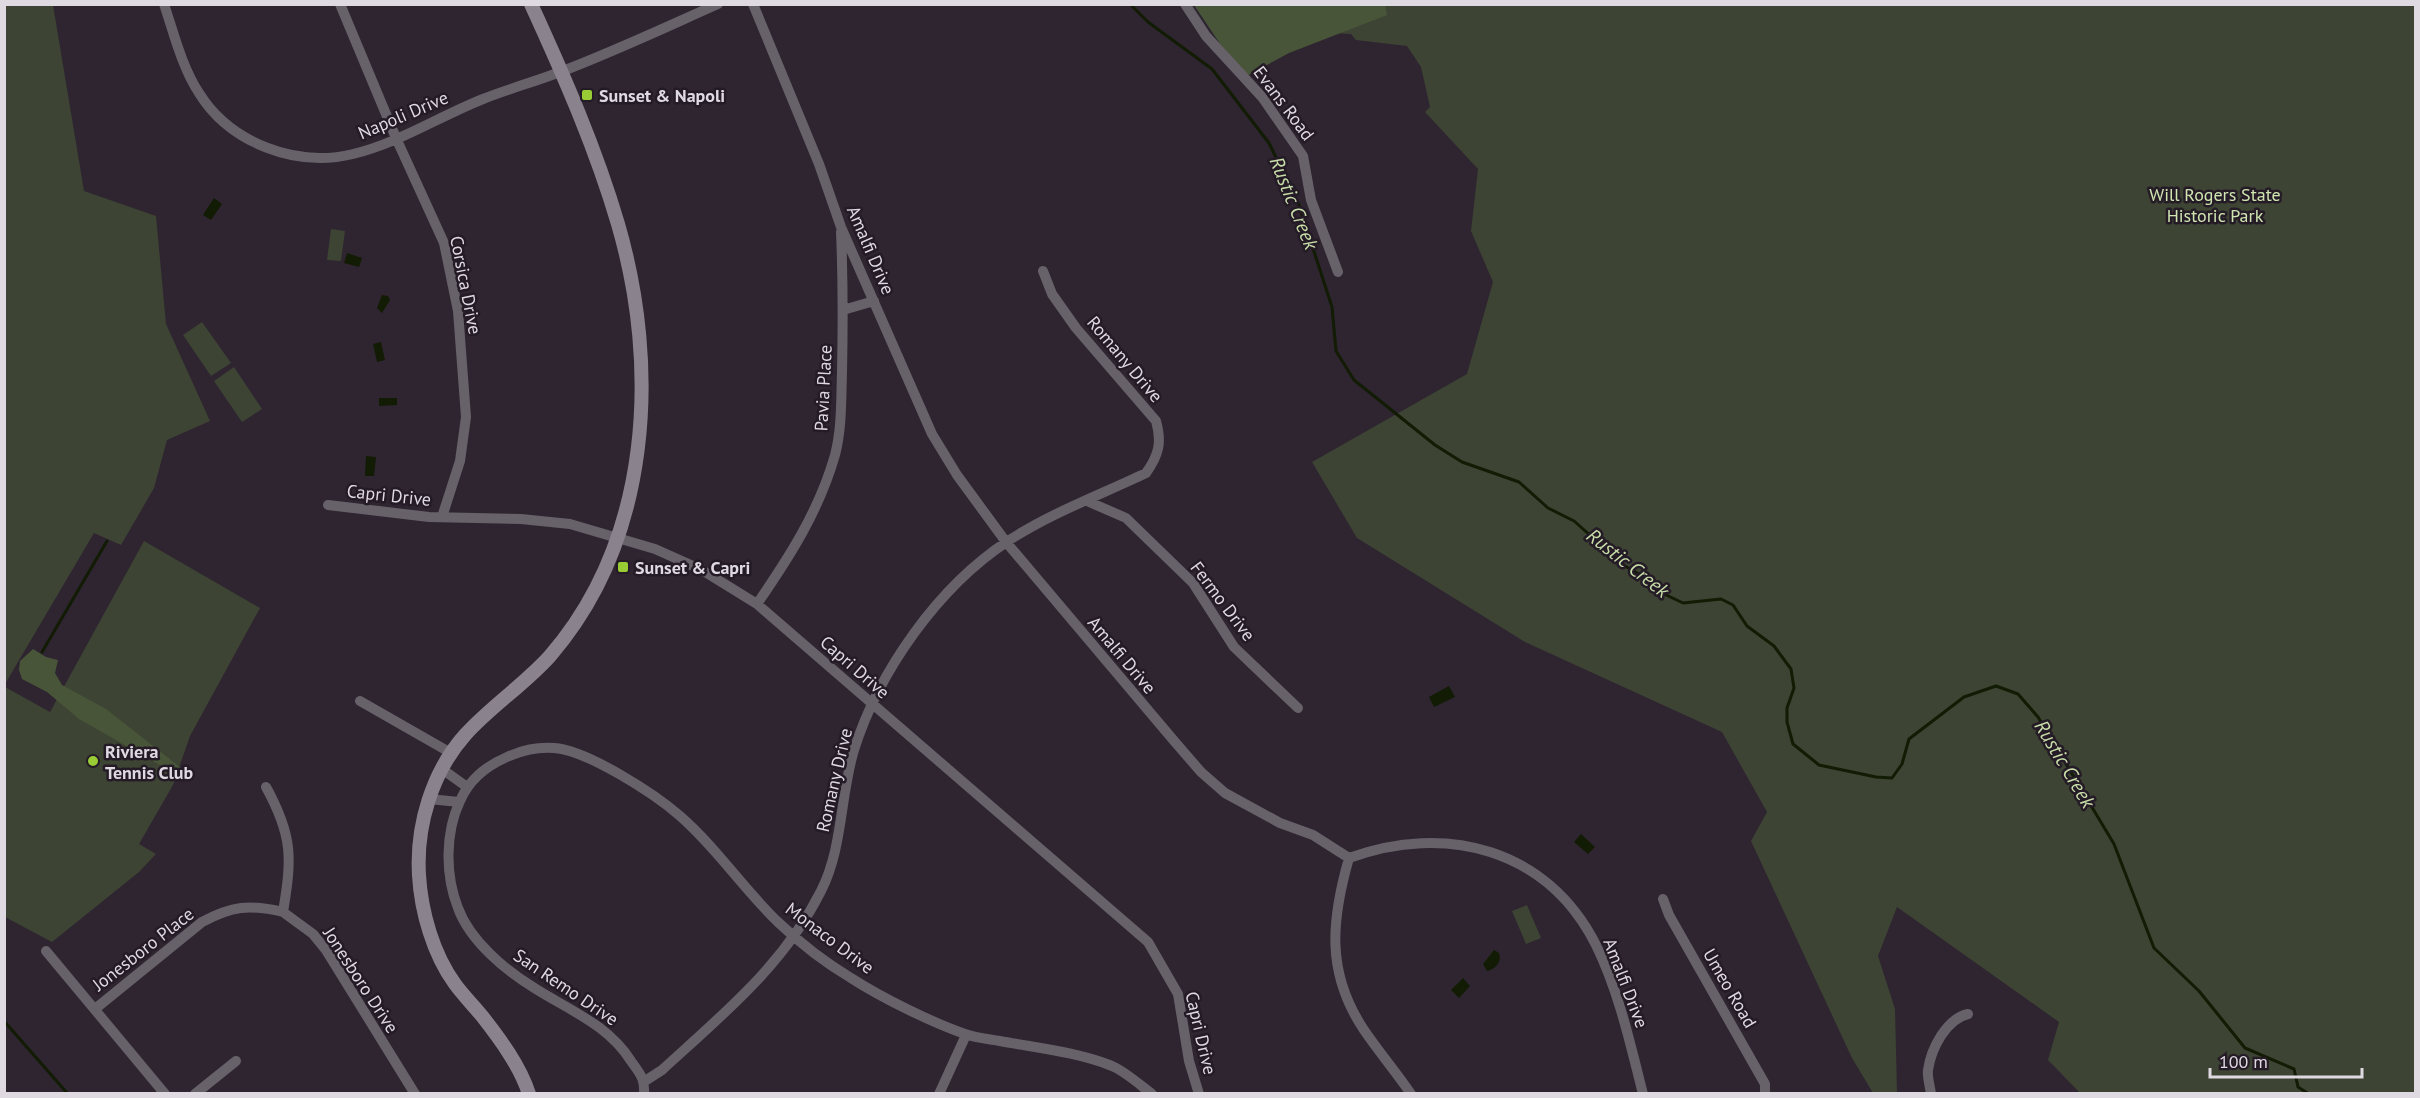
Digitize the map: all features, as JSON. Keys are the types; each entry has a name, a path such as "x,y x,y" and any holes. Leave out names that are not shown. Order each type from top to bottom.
{"main road":[{"path":"529,1094 509,1054 484,1017 455,984 441,962 423,904 419,875 422,825 441,769 451,753 466,735 529,678 564,638 597,584 619,537 633,485 641,418 642,366 636,311 619,226 562,71 531,4"}],"street":[{"name":"Napoli Drive","path":"164,4 189,75 199,94 217,116 250,140 273,150 297,157 322,158 353,154 396,138 482,100 562,71 718,4"},
{"name":"Corsica Drive","path":"340,4 396,138 444,243 458,311 466,417 460,460 442,517"},
{"name":"Amalfi Drive","path":"753,4 819,164 841,227 932,434 957,475 1006,542 1091,646 1211,782 1249,807 1280,823 1313,835 1349,858 1374,849 1405,843 1446,843 1469,846 1515,861 1556,890 1572,908 1596,944 1624,1017 1643,1094"},
{"name":"Evans Road","path":"1185,4 1206,36 1262,96 1303,156 1311,200 1338,272"},
{"name":"Pavia Place","path":"757,604 791,555 810,522 835,453 841,420 843,310 841,227"},
{"name":"Romany Drive","path":"645,1081 662,1070 759,981 794,936 822,890 835,850 854,752 872,703 919,625 966,576 1006,542 1054,514 1146,473 1159,450 1160,436 1156,421 1076,328 1052,294 1043,271"},
{"path":"843,310 874,301"},
{"name":"Fermo Drive","path":"1087,501 1126,518 1185,575 1193,583 1234,647 1298,708"},
{"name":"Capri Drive","path":"328,505 442,517 521,519 570,524 619,537 676,557 757,604 1148,942 1178,994 1189,1061 1199,1094"},
{"path":"360,701 451,753"},
{"name":"Monaco Drive","path":"459,802 480,772 502,759 527,749 557,748 593,761 652,795 682,818 779,923 850,978 966,1035 1073,1054 1114,1067 1152,1094"},
{"path":"441,769 467,788"},
{"path":"266,787 285,824 289,842 290,862 283,912"},
{"path":"429,799 459,802"},
{"name":"San Remo Drive","path":"459,802 448,853 451,883 458,908 468,929 487,950 534,988 608,1033 622,1047 645,1081"},
{"path":"1349,858 1339,894 1334,933 1336,960 1342,984 1352,1009 1365,1031 1411,1094"},
{"name":"Umeo Road","path":"1663,899 1669,915 1765,1084 1766,1094"},
{"name":"Jonesboro Place","path":"95,1009 202,922 221,912 241,907 262,907 283,912"},
{"name":"Jonesboro Drive","path":"283,912 314,934 326,950 415,1094"},
{"path":"46,951 165,1094"},
{"path":"1931,1094 1927,1073 1931,1053 1954,1020 1968,1014"},
{"path":"939,1094 966,1035"},
{"path":"195,1094 236,1061"},
{"path":"644,1094 645,1081"}],"green space":[{"path":"5,4 53,5 84,191 156,216 166,324 210,421 167,440 154,488 121,545 94,533 5,684"},
{"name":"Will Rogers State Historic Park","path":"1212,5 2415,5 2415,1093 2080,1093 2048,1060 2059,1022 1897,907 1878,956 1895,1009 1897,1093 1873,1093 1852,1058 1751,841 1767,812 1722,732 1525,642 1357,538 1312,462 1467,374 1493,282 1471,231 1478,169 1425,112 1430,107 1421,67 1407,46 1356,40 1351,34 1311,32"},
{"path":"331,229 345,231 341,261 327,260"},
{"path":"202,322 231,363 211,376 183,335"},
{"path":"234,367 262,409 242,422 214,381"},
{"name":"Riviera Tennis Club","path":"144,541 260,608 190,736 173,785 139,844 156,854 139,872 52,942 5,917 5,687 50,712"},
{"path":"1527,905 1541,938 1526,944 1512,911"}],"shaded area":[{"path":"1194,5 1385,5 1387,15 1289,53 1243,78"},
{"path":"214,198 222,204 211,220 203,215"},
{"path":"347,253 362,258 359,267 344,263"},
{"path":"382,295 388,296 390,300 382,313 377,308"},
{"path":"381,342 385,360 377,362 373,344"},
{"path":"379,398 397,398 397,405 379,406"},
{"path":"366,456 376,457 374,476 365,476"},
{"path":"33,649 46,657 58,660 55,673 62,685 106,709 185,771 186,776 181,777 79,719 47,692 22,679 19,670 20,661"},
{"path":"1449,686 1455,697 1434,707 1429,697"},
{"path":"1581,834 1595,847 1588,854 1574,842"},
{"path":"1494,950 1499,953 1499,962 1496,967 1487,971 1483,964"},
{"path":"1463,978 1470,986 1459,998 1451,990"}],"waterway":[{"name":"Rustic Creek","path":"1130,4 1148,22 1212,69 1269,143 1299,205 1332,307 1336,351 1354,380 1435,445 1462,462 1519,482 1548,508 1574,521 1625,566 1644,577 1660,592 1683,603 1721,599 1733,605 1747,626 1774,646 1791,669 1794,688 1787,708 1787,722 1793,744 1819,765 1876,777 1892,778 1902,764 1909,739 1964,697 1996,686 2018,694 2038,717 2114,844 2154,948 2199,991 2245,1048 2294,1069 2298,1087 2309,1094"},
{"path":"42,652 107,541"},
{"path":"4,1021 68,1094"}],"place":[{"name":"Sunset & Napoli","path":"587,95"},
{"name":"Sunset & Capri","path":"623,567"},
{"name":"Riviera Tennis Club","path":"93,761"}]}
